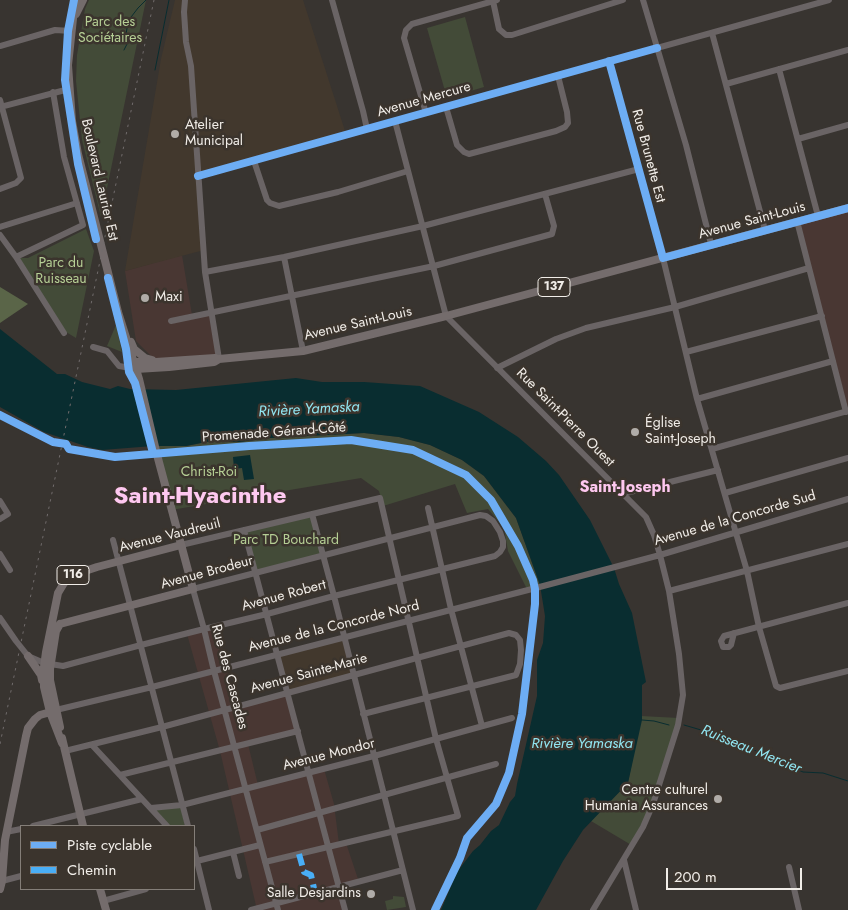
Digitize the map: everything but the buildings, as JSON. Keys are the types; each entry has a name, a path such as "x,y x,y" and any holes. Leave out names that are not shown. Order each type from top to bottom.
{"main road":[{"name":"Boulevard Laurier Est","path":"75,0 68,64 69,89 78,154 118,312 140,382 156,451"},
{"name":"Boulevard Laurier Est","path":"74,18 83,0"},
{"name":"Avenue Saint-Louis","path":"135,365 303,351 446,316 848,208"},
{"path":"118,312 134,349 145,358 156,362"},
{"name":"Avenue Saint-Louis","path":"135,365 169,368 214,362 219,359"},
{"name":"Rue des Cascades","path":"156,451 193,589"},
{"name":"Avenue Vaudreuil","path":"53,618 58,593 64,583 73,575 181,545"},
{"name":"Avenue Brodeur","path":"60,624 193,589"},
{"path":"53,618 60,624"},
{"name":"116","path":"53,618 44,687 53,711"},
{"name":"116","path":"53,711 47,664 56,631 60,624"},
{"path":"28,656 41,675 44,687"},
{"path":"1,885 6,832 28,728 40,715 53,711 83,825"},
{"path":"100,890 106,910"}],"street":[{"path":"186,0 184,12 186,42 191,66 205,272 219,359"},
{"path":"332,0 367,129"},
{"path":"426,113 404,38 406,30 412,24 495,1 499,29 506,35 512,35 623,0"},
{"path":"643,0 686,145 711,244"},
{"name":"Avenue Mercure","path":"198,176 829,0"},
{"path":"0,46 55,30 71,31"},
{"path":"712,32 766,230"},
{"path":"726,84 848,50"},
{"name":"Rue Brunette Est","path":"609,62 639,169 697,399 747,571 759,627 776,686 780,688 848,671"},
{"path":"779,69 818,216"},
{"path":"446,107 458,145 464,152 469,154 556,131 565,127 568,123 558,76"},
{"path":"0,189 16,183 21,178 1,105 69,89"},
{"path":"16,257 83,225 64,157 54,92"},
{"path":"395,121 446,316"},
{"path":"798,140 848,125"},
{"path":"254,161 266,200 270,204 279,206 338,192 408,171"},
{"path":"205,272 284,257 423,226 639,169"},
{"path":"171,321 211,311 434,266 552,234 554,226 545,194"},
{"path":"0,227 77,204"},
{"path":"712,449 847,411 797,221"},
{"path":"0,235 64,333"},
{"path":"284,257 303,351"},
{"path":"497,368 556,339 586,328 675,307 809,268"},
{"name":"Rue Saint-Pierre Ouest","path":"446,316 646,517 660,554 669,591 679,654 683,695 678,725 653,804 643,828 593,910"},
{"path":"686,352 822,316"},
{"name":"Avenue Saint-Louis","path":"94,347 107,351 120,366 135,365"},
{"path":"697,399 834,361"},
{"path":"725,493 848,458"},
{"path":"622,494 718,470"},
{"name":"Avenue Vaudreuil","path":"181,545 380,498 389,538"},
{"name":"Avenue de la Concorde Sud","path":"532,589 848,499"},
{"path":"0,501 8,514 0,519"},
{"path":"428,508 451,609 482,726"},
{"path":"312,514 413,910"},
{"name":"Avenue Brodeur","path":"193,589 480,515 486,516 500,532 503,546 495,556"},
{"path":"244,530 345,910"},
{"path":"265,862 458,816 436,739 389,538"},
{"path":"113,540 188,825"},
{"path":"669,591 848,544"},
{"path":"0,554 10,570"},
{"name":"Avenue Robert","path":"47,664 63,666 495,556"},
{"name":"Rue des Cascades","path":"193,589 277,907"},
{"name":"Avenue de la Concorde Nord","path":"53,711 532,589"},
{"path":"734,633 848,603"},
{"path":"0,618 28,656 47,664"},
{"name":"Avenue Sainte-Marie","path":"63,747 92,745 509,633 516,635 520,640 521,650 520,664 516,675 472,686"},
{"path":"363,714 472,686"},
{"name":"Avenue Mondor","path":"151,808 182,805 374,756 512,718"},
{"path":"120,775 172,764 298,731"},
{"path":"92,745 166,825"},
{"path":"256,830 496,764"},
{"path":"37,825 142,799"},
{"path":"6,832 20,829"},
{"path":"209,910 197,875 196,858 260,845"},
{"path":"233,852 239,876"},
{"path":"624,860 636,910"},
{"path":"789,867 799,910"},
{"path":"251,910 277,907 339,887 403,870"},
{"path":"1,885 20,876"},
{"path":"103,901 142,890"}],"shaded area":[{"path":"175,0 303,0 346,134 200,175 204,250 125,271 161,59"},
{"path":"848,208 848,408 797,221"},
{"path":"182,255 192,315 211,311 219,355 154,359 136,341 125,271"},
{"path":"217,627 237,707 288,693 298,731 248,744 258,785 324,769 334,804 339,844 346,843 359,882 339,887 345,910 257,910 220,751 187,634"},
{"path":"344,637 353,675 288,693 277,654"}],"green space":[{"name":"Parc des Sociétaires","path":"89,0 146,0 101,217 82,140 76,81 77,55 85,9"},
{"path":"465,17 484,87 447,98 427,28"},
{"name":"Parc du Ruisseau","path":"86,229 94,251 76,338 66,332 19,258 28,258"},
{"path":"0,287 28,304 0,323"},
{"path":"116,325 122,352 107,346"},
{"name":"Christ-Roi","path":"364,433 399,437 430,445 462,460 484,476 516,518 540,585 527,589 508,551 504,528 488,509 467,513 455,484 383,506 379,491 361,478 171,510 153,446 186,446 212,441 239,442 270,438"},
{"name":"Parc TD Bouchard","path":"312,512 323,555 254,572 243,530"},
{"path":"641,716 679,718 661,781 633,846 591,821 628,783"},
{"path":"181,807 185,825 169,825 155,810"},
{"path":"393,896 404,897 406,907 387,910 385,901 393,899"}],"water":[{"name":"Rivière Yamaska","path":"0,329 57,374 65,374 82,382 110,389 118,386 130,389 176,390 296,378 322,382 364,382 420,386 479,412 518,437 559,475 590,520 614,568 632,613 646,682 642,685 642,720 628,783 583,830 563,861 536,910 441,910 457,872 473,851 499,825 515,796 537,696 537,660 543,643 545,616 540,585 516,518 484,476 462,460 430,445 399,437 364,433 270,438 239,442 211,441 186,446 153,446 102,450 88,447 44,432 0,407"},
{"path":"250,455 254,479 244,480 242,468 234,469 233,457"}],"waterway":[{"path":"124,50 128,42 126,35 128,21 146,0"},
{"path":"155,70 169,0"},
{"name":"Ruisseau Mercier","path":"642,720 669,725"},
{"name":"Ruisseau Mercier","path":"684,725 725,737 803,772 823,773 848,781"}],"railway":[{"path":"0,744 154,0"}],"marked path":[{"path":"299,854 304,872 311,875 315,893"}],"cycle path":[{"path":"74,0 68,31 65,80 78,164 96,239"},
{"path":"198,176 657,48"},
{"path":"609,61 663,258 848,208"},
{"path":"108,278 126,349 129,372 135,383 153,453"},
{"name":"Promenade Gérard-Côté","path":"0,415 53,442 66,444 69,449 115,457 351,440 413,450 466,475 491,500 518,546 535,589 535,604 522,714 509,773 496,804 467,838 460,858 435,910"}],"place":[{"name":"Atelier Municipal","path":"175,134"},
{"name":"Maxi","path":"145,298"},
{"name":"Église Saint-Joseph","path":"635,432"},
{"name":"Centre culturel Humania Assurances","path":"718,799"},
{"name":"Salle Desjardins","path":"371,894"}],"district":[{"name":"Saint-Joseph","path":"625,488"},
{"name":"Saint-Hyacinthe","path":"200,497"}]}
